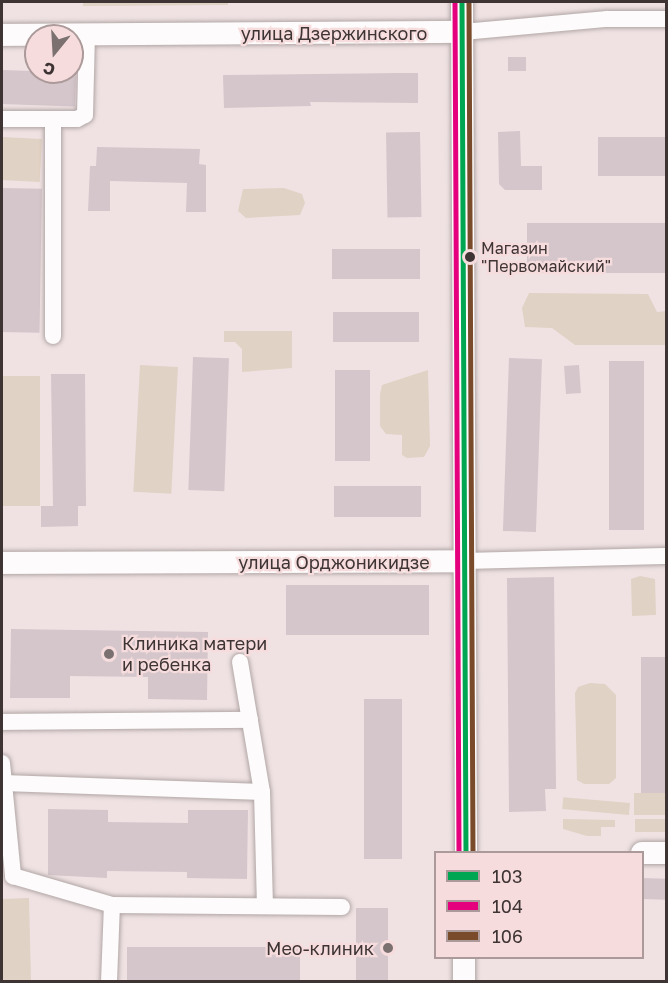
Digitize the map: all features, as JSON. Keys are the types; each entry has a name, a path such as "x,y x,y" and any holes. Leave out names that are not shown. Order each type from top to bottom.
{"street":[{"path":"462,2 462,561 466,851"},
{"name":"улица Дзержинского","path":"2,35 463,32 607,19 666,19"},
{"path":"2,118 77,119 85,115 87,34"},
{"path":"52,119 53,336"},
{"name":"улица Орджоникидзе","path":"2,563 462,561 666,556"},
{"path":"240,662 262,792 265,906"},
{"path":"2,722 250,720"},
{"path":"2,763 13,876 112,905 342,906"},
{"path":"4,783 262,792"},
{"path":"644,853 666,852"},
{"path":"109,981 112,905"},
{"path":"464,959 464,981"}],"shaded area":[{"path":"83,2 228,2 228,5 83,6"},
{"path":"2,137 42,139 40,182 2,180"},
{"path":"284,188 302,194 305,203 300,215 246,218 238,211 243,189"},
{"path":"529,293 648,294 657,312 666,311 666,345 575,345 552,328 525,327 522,308"},
{"path":"224,331 292,331 292,368 242,372 242,349 235,342 224,342"},
{"path":"140,365 178,367 171,494 133,492"},
{"path":"428,370 430,446 424,457 407,458 402,455 402,435 386,434 380,426 382,385"},
{"path":"2,376 40,376 40,506 2,506"},
{"path":"640,576 655,579 656,615 632,616 631,579"},
{"path":"590,683 605,684 616,695 616,778 609,784 584,784 577,780 575,693 578,687"},
{"path":"634,793 666,793 666,815 634,815"},
{"path":"563,797 630,803 629,815 562,809"},
{"path":"563,819 615,820 615,827 601,827 601,836 587,836 563,829"},
{"path":"635,819 666,819 666,832 635,832"},
{"path":"29,898 31,981 6,981 2,979 2,899"}],"building":[{"path":"508,57 526,57 526,71 508,71"},
{"path":"2,70 24,71 24,84 76,84 75,107 2,104"},
{"path":"418,73 418,103 310,102 311,106 224,108 223,75"},
{"path":"520,131 521,166 542,166 542,190 505,190 499,184 498,132"},
{"path":"420,132 421,217 387,218 386,133"},
{"path":"598,137 666,137 666,176 598,176"},
{"path":"97,147 200,149 199,164 206,165 206,212 186,212 187,183 110,181 110,211 88,211 90,166 96,166"},
{"path":"2,188 42,189 39,333 2,332"},
{"path":"527,223 666,223 666,273 527,273"},
{"path":"332,249 420,249 420,279 332,279"},
{"path":"333,312 419,312 419,342 333,342"},
{"path":"193,357 229,358 224,491 188,490"},
{"path":"509,358 542,359 536,532 503,531"},
{"path":"609,361 644,361 644,530 609,530"},
{"path":"579,365 581,393 566,394 564,366"},
{"path":"335,370 370,370 370,461 335,461"},
{"path":"51,374 85,374 86,506 78,506 78,526 41,527 41,506 53,506"},
{"path":"334,486 421,486 421,517 334,517"},
{"path":"554,577 556,789 545,789 546,811 509,812 507,578"},
{"path":"286,585 429,585 429,635 286,635"},
{"path":"11,629 208,632 207,700 148,699 148,677 70,676 70,698 10,698"},
{"path":"641,657 666,657 666,793 641,793"},
{"path":"364,699 402,699 402,859 364,859"},
{"path":"48,809 108,810 108,822 188,823 188,810 248,810 247,879 187,878 187,872 107,871 107,878 48,875"},
{"path":"644,878 666,879 665,900 644,899"},
{"path":"356,908 388,908 388,981 356,981"},
{"path":"127,947 300,947 300,980 127,980"}],"transit line":[{"name":"104","path":"455,2 459,851"},
{"name":"103","path":"462,2 466,851"},
{"name":"106","path":"469,2 473,851"}],"place":[{"name":"Магазин \"Первомайский\"","path":"470,257"},
{"name":"Клиника матери и ребенка","path":"109,654"},
{"name":"Мео-клиник","path":"388,948"}]}
